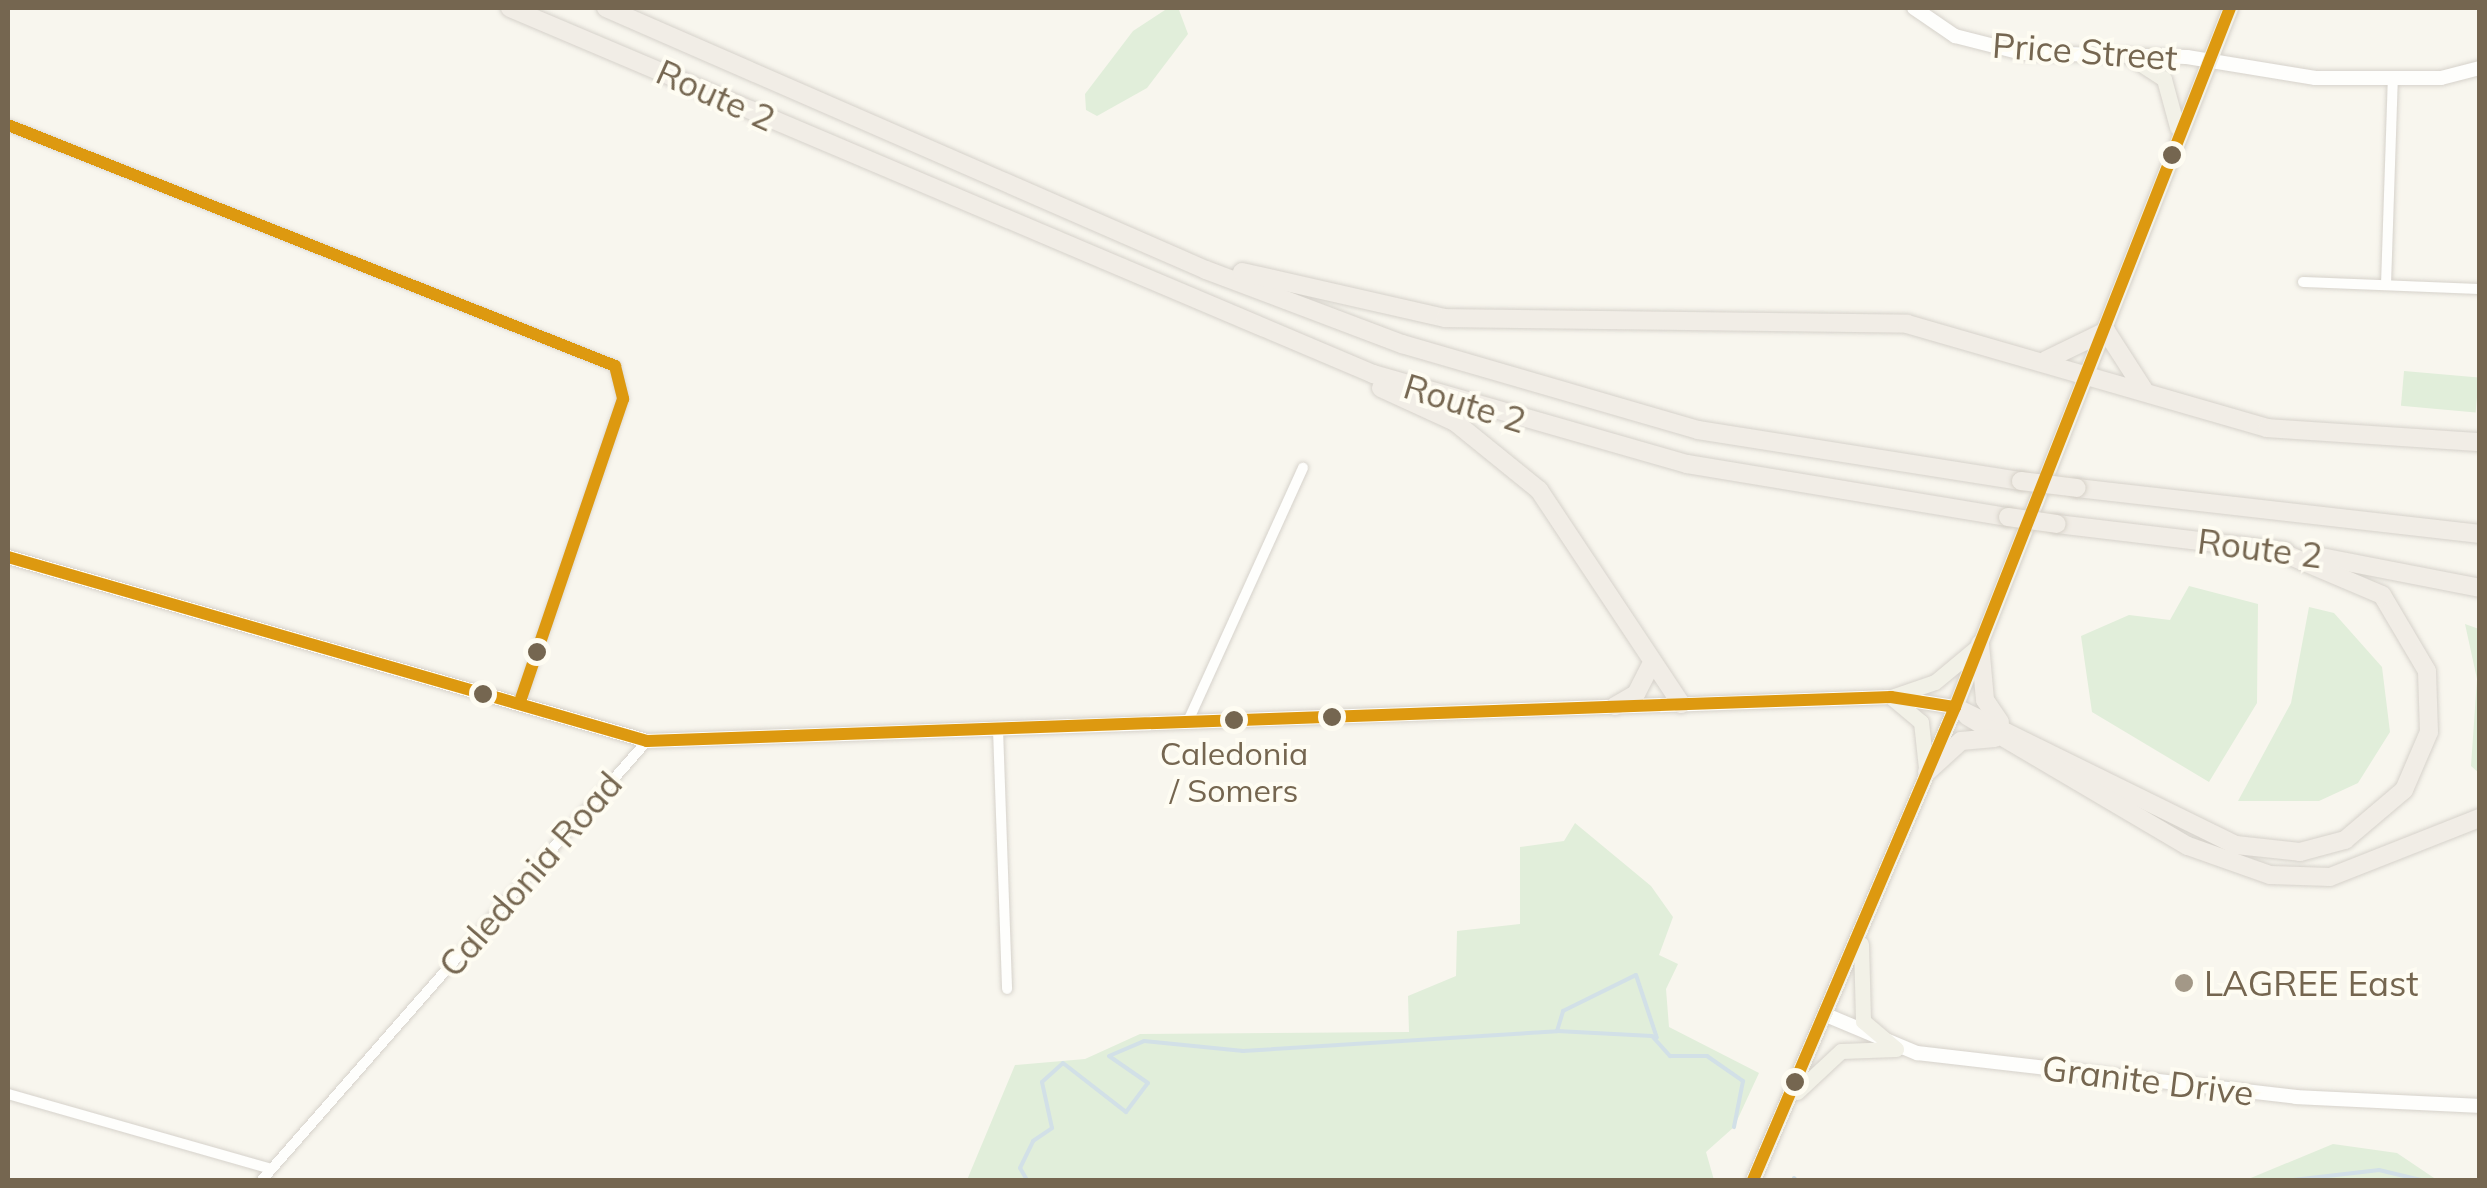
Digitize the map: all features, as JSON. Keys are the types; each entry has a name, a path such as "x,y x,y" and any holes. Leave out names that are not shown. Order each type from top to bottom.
{"highway":[{"name":"Route 2","path":"510,8 1291,342 1452,401 1686,464 2008,517 2276,550 2480,588"},
{"name":"Route 2","path":"606,8 1335,320 1631,412 1814,453 2480,534"},
{"path":"1146,242 1395,312 1869,320 2042,361 2147,394 2301,434 2480,442"},
{"path":"2042,361 2106,331 2147,394"},
{"path":"1291,342 1454,422 1518,469 1603,579 1650,666 1681,704"},
{"path":"1926,772 1960,740 1998,730 2236,845 2300,852 2346,840 2404,790 2429,732 2428,671 2382,595 2276,550"},
{"path":"1980,644 1985,700 1998,730"},
{"path":"1615,706 1636,694 1650,666"},
{"path":"1955,706 2188,846 2270,875 2330,877 2480,818"}],"main road":[{"path":"1752,1180 1826,1015 1955,706 2089,376 2176,134 2230,8"},
{"path":"2127,55 2164,79 2176,134"},
{"path":"1890,697 1934,682 1980,644"},
{"path":"1890,697 1921,722 1926,772"},
{"path":"1862,929 1860,1010 1896,1048"},
{"path":"1789,1100 1839,1052 1896,1048"}],"street":[{"name":"Price Street","path":"1914,8 1988,48 2127,55 2393,78 2480,68"},
{"path":"2386,285 2393,78"},
{"path":"8,124 615,366 623,398 520,702"},
{"path":"2303,282 2480,289"},
{"path":"1189,719 1303,468"},
{"path":"8,557 520,702 647,742"},
{"name":"Caledonia Road","path":"262,1180 647,742 1189,719 1890,697 1955,706"},
{"path":"998,730 1006,989"},
{"name":"Granite Drive","path":"1826,1015 1896,1048 2296,1097 2480,1106"},
{"path":"8,1094 271,1169"}],"green space":[{"path":"1165,10 1179,10 1188,34 1147,88 1097,116 1086,110 1085,94 1133,31"},
{"path":"2404,371 2479,378 2476,412 2401,406"},
{"path":"2189,586 2258,604 2257,703 2209,782 2092,712 2081,636 2129,615 2170,620"},
{"path":"2309,607 2334,613 2382,667 2390,732 2358,783 2319,801 2238,801 2291,703"},
{"path":"2465,624 2479,629 2479,773 2471,766 2477,679"},
{"path":"1575,823 1651,886 1673,917 1659,955 1678,964 1666,989 1669,1027 1759,1073 1734,1127 1706,1152 1714,1180 967,1180 1015,1065 1085,1059 1140,1034 1409,1032 1408,996 1456,976 1457,931 1520,924 1520,847 1564,841"},
{"path":"2333,1144 2397,1153 2437,1180 2246,1180"}],"waterway":[{"path":"1557,1031 1563,1011 1636,975 1657,1038"},
{"path":"1027,1180 1020,1168 1033,1141 1052,1128 1042,1082 1063,1063 1126,1112 1148,1083 1109,1056 1144,1041 1243,1051 1557,1031 1652,1036 1670,1056 1707,1056 1743,1081 1734,1127"},
{"path":"2293,1180 2379,1170 2421,1180"}],"transit line":[{"path":"1753,1180 1955,707 2230,8"},
{"path":"8,125 615,366 623,399 520,702"},
{"path":"8,557 647,741 1891,697 1955,707"}],"place":[{"name":"Caledonia / Somers","path":"1234,720"},
{"name":"LAGREE East","path":"2184,983"}]}
